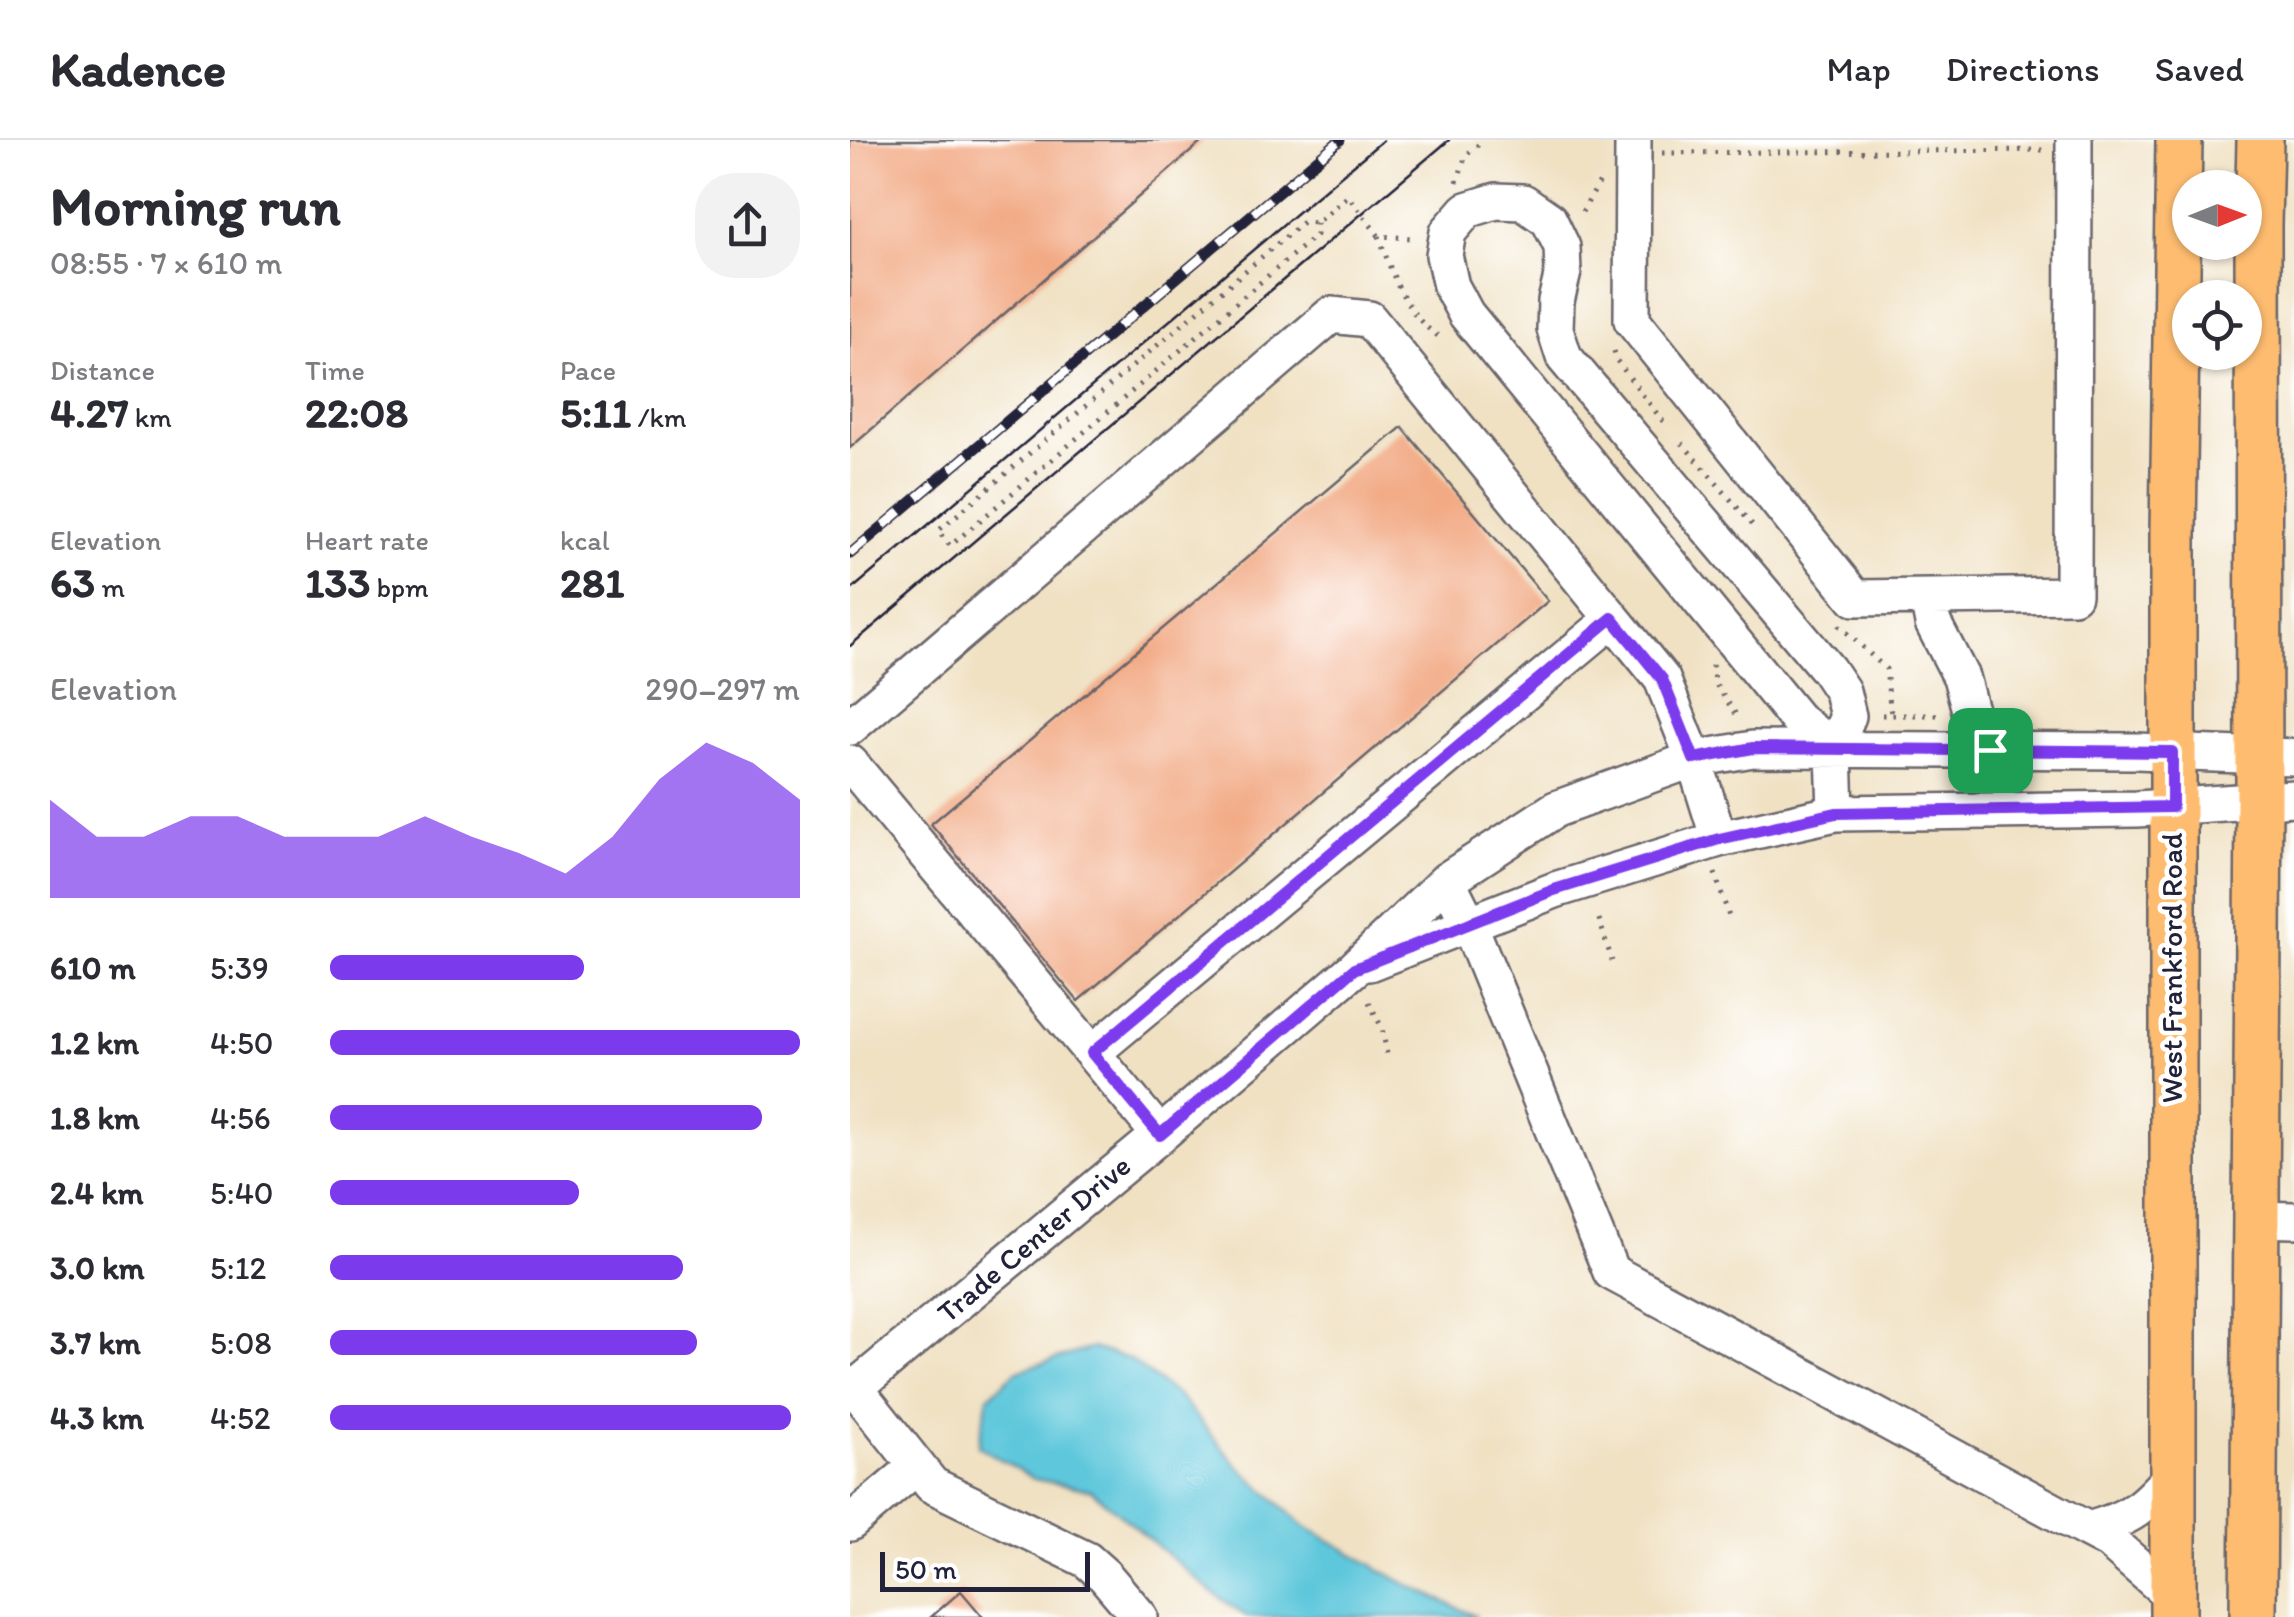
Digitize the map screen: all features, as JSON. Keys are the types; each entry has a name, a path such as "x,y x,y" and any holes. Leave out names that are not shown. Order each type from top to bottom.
{"main road":[{"name":"West Frankford Road","path":"2173,1607 2172,533 2179,140"},
{"path":"2252,1617 2275,1220 2276,757 2258,225 2260,140"}],"street":[{"path":"1643,147 1632,320 1855,598 1928,598 2073,595 2064,145"},
{"path":"1834,750 1797,719 1466,314 1452,286 1444,255 1448,232 1467,210 1496,201 1524,202 1550,220 1562,247 1564,272 1556,301 1555,329 1564,356 1828,670 1842,692 1848,716 1834,750 1836,813"},
{"path":"850,728 1331,315 1369,319 1662,679 1694,759 1717,856"},
{"path":"1928,598 1933,623 1962,677 1972,714 1990,750"},
{"path":"1092,1053 1612,618"},
{"name":"Trade Center Drive","path":"853,1390 1354,969 1447,880 1556,810 1694,759 1753,748 2172,752 2276,757"},
{"path":"850,763 1160,1135"},
{"name":"Trade Center Drive","path":"1354,969 1554,890 1717,856 1836,813 2172,807 2276,800"},
{"path":"1447,880 1469,924 1611,1272 2109,1541 2173,1607"},
{"path":"853,1390 932,1485 1088,1560 1140,1617"},
{"path":"850,1523 916,1466"},
{"path":"2088,1530 2110,1524 2144,1506 2174,1473"}],"path":[{"path":"1468,182 1455,188 1466,154 1484,140"},
{"path":"1643,147 2064,145"},
{"path":"1582,212 1602,178"},
{"path":"1316,222 1316,235 950,546 938,531 1303,222 1316,222 1348,196 1379,236 1407,303 1428,330 1443,339"},
{"path":"1576,206 1587,222"},
{"path":"1379,236 1412,238 1420,227"},
{"path":"1612,344 1617,361 1666,425"},
{"path":"1679,440 1757,530"},
{"path":"1834,620 1886,669 1890,716"},
{"path":"1717,856 1730,920"},
{"path":"1599,920 1612,962"},
{"path":"1368,1002 1382,1028 1387,1054"}],"water":[{"path":"1092,1348 1129,1359 1180,1398 1238,1466 1303,1525 1400,1581 1477,1617 1247,1617 1091,1490 1034,1479 978,1446 988,1397 1017,1371"}],"building":[{"path":"850,140 1204,140 850,448"},
{"path":"1402,427 1548,601 1078,1001 931,824"},
{"path":"961,1591 983,1617 931,1617"}],"tram line":[{"path":"850,591 1383,140"},
{"path":"850,646 1449,140"}],"railway":[{"path":"850,554 1340,140"}],"route":[{"path":"1612,618 1662,679 1694,759 1753,748 1990,750 2172,752 2172,807 1836,813 1719,839 1554,890 1354,969 1160,1135 1092,1053 1612,618"}]}
